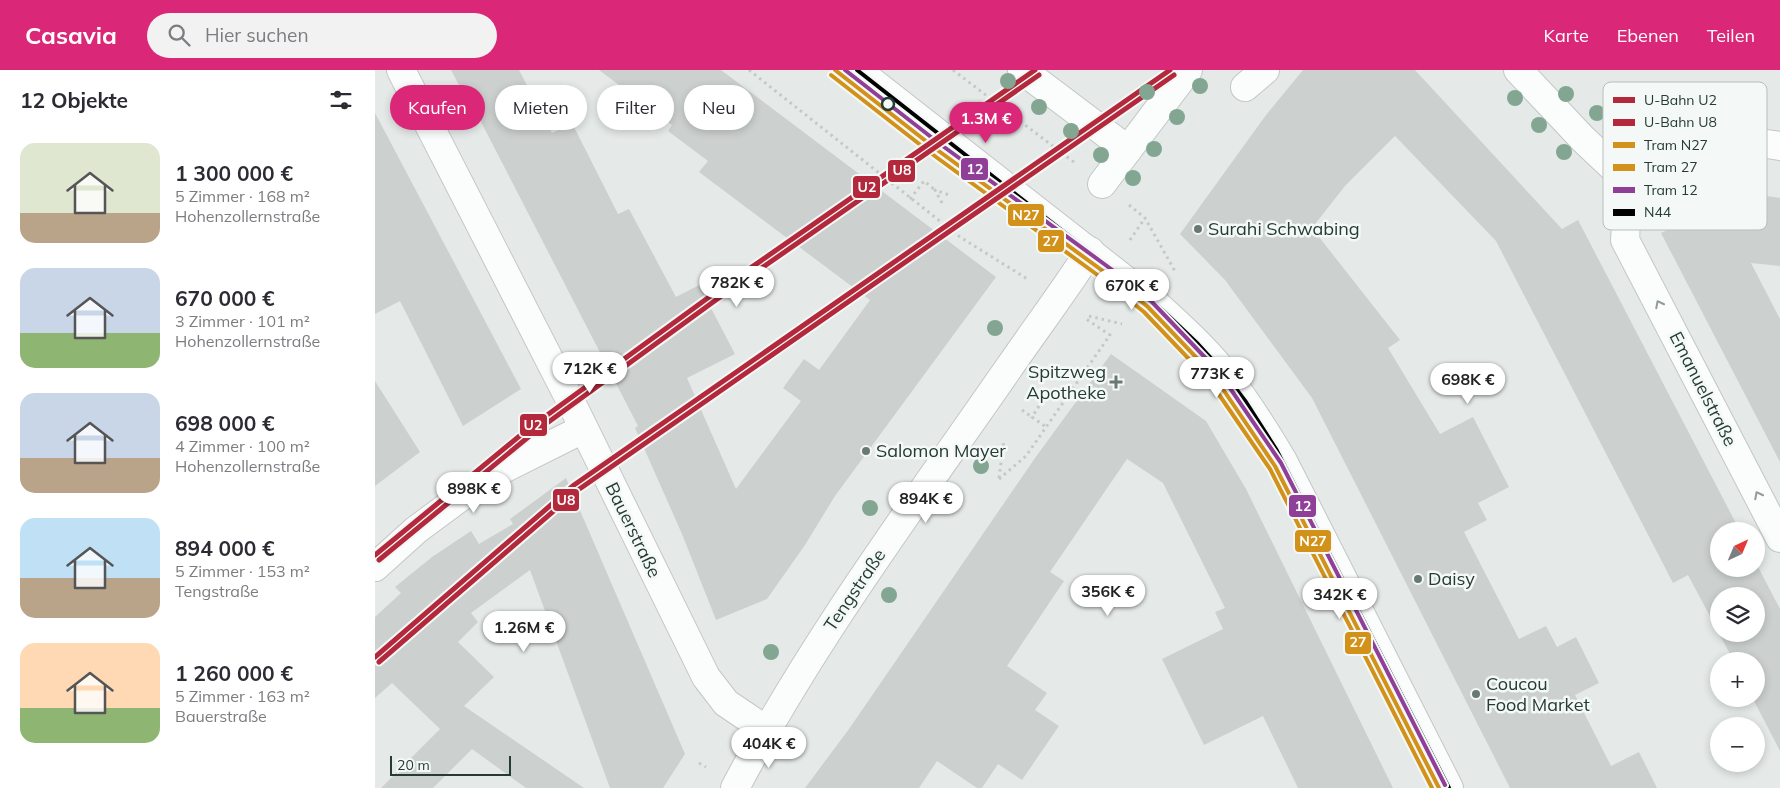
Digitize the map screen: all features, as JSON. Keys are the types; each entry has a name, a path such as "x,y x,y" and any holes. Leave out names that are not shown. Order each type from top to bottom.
{"street":[{"name":"Bauerstraße","path":"401,70 706,677 726,703 766,730"},
{"path":"857,70 1157,304 1198,344 1221,370 1253,411 1283,461 1449,788"},
{"path":"1102,184 1188,70"},
{"path":"1518,70 1583,140 1603,158"},
{"path":"1041,73 1128,150"},
{"path":"1767,144 1780,146"},
{"name":"Emanuelstraße","path":"1625,230 1625,240 1780,538"},
{"name":"Tengstraße","path":"735,788 766,730 815,650 875,560 1068,306 1090,251"},
{"path":"375,567 416,530 489,476 583,429"}],"path":[{"path":"749,70 960,237 1110,335 1026,456 999,479"},
{"path":"953,70 1145,218"},
{"path":"910,198 924,181 935,190 949,195"},
{"path":"935,190 942,204"},
{"path":"1039,406 1032,417 1046,427"}],"building":[{"path":"451,70 519,70 527,85 495,85 495,130 550,130 552,133 558,130 576,130 618,214 629,209 676,297 699,285 735,354 687,378 736,489 801,401 783,388 804,359 819,370 870,300 699,172 708,161 668,131 674,130 674,85 619,85 599,70 721,70 741,85 684,85 684,130 754,130 754,95 996,277 835,496 805,545 767,599 716,620 682,534 635,428 638,426 485,130 485,85 459,85"},
{"path":"1303,70 1415,70 1562,229 1578,220 1735,522 1710,522 1710,578 1764,578 1780,609 1780,751 1765,722 1765,717 1762,717 1757,707 1765,707 1765,652 1729,652 1723,642 1765,642 1765,587 1710,587 1710,616 1688,575 1673,583 1496,241 1395,136 1345,186 1312,228 1400,340 1388,348 1440,434 1473,417 1509,487 1478,503 1487,520 1464,532 1519,639 1546,626 1557,647 1576,637 1599,683 1575,695 1611,766 1639,752 1657,788 1510,788 1312,398 1225,280 1180,234 1266,115"},
{"path":"375,113 521,389 463,426 400,301 375,314"},
{"path":"1767,196 1780,198 1780,266 1751,263 1780,319 1780,462 1661,233 1667,230 1767,230"},
{"path":"1111,354 1206,421 1246,489 1393,788 1298,788 1263,716 1204,745 1162,659 1223,629 1215,612 1225,608 1163,483 1127,459 1050,572 1064,581 1007,666 1047,693 1035,710 1059,726 1022,780 998,764 982,788 977,788 937,761 919,788 805,788 849,729 1035,458"},
{"path":"375,381 420,452 375,486"},
{"path":"566,478 685,754 663,788 610,788 530,570 471,613 478,622 458,642 494,677 464,706 584,788 526,788 472,749 433,788 381,788 440,729 392,683 375,698 375,617 401,593 395,587 432,557 471,531 479,544 513,524 510,519"}],"metro line":[{"name":"U2","path":"375,555 528,429 716,292 1035,70"},
{"name":"U2","path":"375,657 574,485 1170,70"},
{"name":"U8","path":"379,560 532,434 720,297 1039,75"},
{"name":"U8","path":"379,662 578,490 1174,75"}],"tram line":[{"name":"N27","path":"835,70 936,149 1107,274 1148,307 1214,376 1275,466 1439,788"},
{"name":"12","path":"845,70 940,144 1111,269 1152,302 1219,372 1281,463 1445,785"},
{"name":"27","path":"831,75 932,154 1103,279 1144,312 1209,380 1270,469 1432,788"}],"transit line":[{"name":"N44","path":"857,70 1156,304 1221,369 1246,402 1276,449 1449,788"}],"place":[{"name":"Surahi Schwabing","path":"1198,229"},
{"name":"Spitzweg Apotheke","path":"1116,382"},
{"name":"Salomon Mayer","path":"866,451"},
{"name":"Daisy","path":"1418,579"},
{"name":"Coucou Food Market","path":"1476,694"}]}
